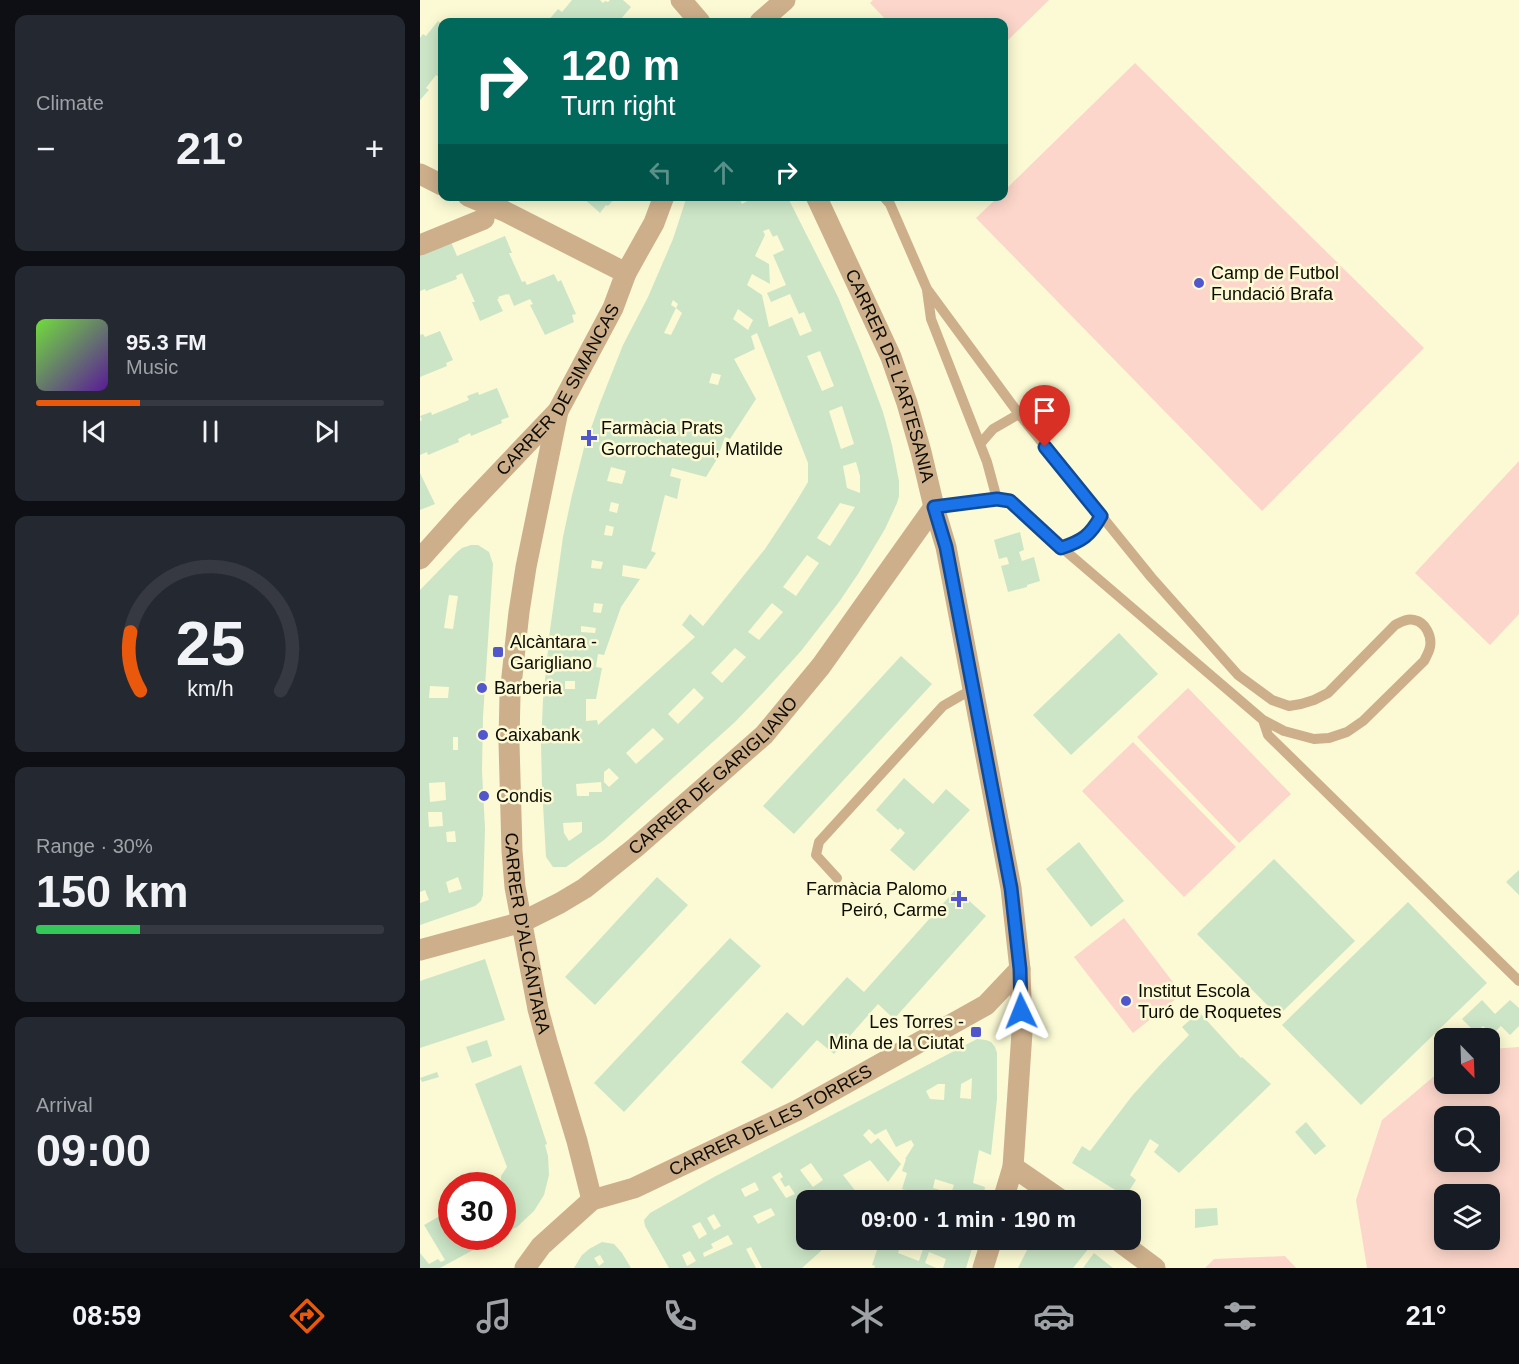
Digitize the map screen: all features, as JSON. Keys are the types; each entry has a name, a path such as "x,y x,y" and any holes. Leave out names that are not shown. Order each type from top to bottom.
{"street":[{"path":"681,0 697,18"},
{"path":"765,18 785,0"},
{"path":"420,174 438,183"},
{"path":"480,201 626,273"},
{"name":"CARRER DE SIMANCAS","path":"420,559 558,411 613,309 626,273 654,223 662,201"},
{"name":"CARRER DE L'ARTESANIA","path":"818,201 891,357 912,423 946,547 1011,888 1020,969 1022,1032 1013,1167 1006,1190"},
{"path":"420,245 484,219"},
{"name":"CARRER D'ALCÁNTARA","path":"558,411 526,567 510,695 512,851 515,887 538,1009 592,1200"},
{"name":"CARRER DE GARIGLIANO","path":"420,950 522,922 585,888 636,847 764,735 821,666 934,507"},
{"name":"CARRER DE LES TORRES","path":"525,1268 541,1246 592,1200 634,1188 798,1110 986,1005 1020,969"},
{"path":"1013,1167 1046,1190"},
{"path":"983,1268 989,1250"},
{"path":"1131,1250 1155,1268"}],"lane":[{"path":"888,201 927,289 1018,414 1151,576 1238,675 1272,700 1289,706 1314,700 1328,693 1395,625 1405,620 1416,620 1425,626 1431,637 1430,649 1424,661 1363,721 1347,732 1329,738 1314,739 1284,731 1263,720 1061,548 1010,501 997,499 934,507"},
{"path":"927,289 931,319 987,462 997,499"},
{"path":"980,444 993,429 1018,414"},
{"path":"1061,548 1089,535 1101,516"},
{"path":"837,878 816,855 819,842 943,706 973,690"},
{"path":"1263,720 1268,735 1519,981"}],"shaded area":[{"path":"873,0 1049,0 1008,40 1008,18 884,18 870,3"},
{"name":"Camp de Futbol Fundació Brafa","path":"1135,63 1424,348 1262,511 976,218 994,201 1008,201 1008,187"},
{"path":"1519,461 1519,614 1490,645 1415,573"},
{"path":"1188,688 1291,794 1239,843 1137,737"},
{"path":"1133,742 1236,847 1184,897 1082,791"},
{"path":"1124,918 1182,994 1133,1033 1074,957"},
{"path":"1519,1047 1519,1268 1367,1268 1356,1200 1382,1120 1434,1076 1434,1094 1500,1094 1500,1048"},
{"path":"1285,1256 1296,1268 1205,1268 1214,1259"}],"building":[{"path":"572,0 600,0 603,3 610,0 623,0 631,7 622,18 550,18 558,9 562,12"},
{"path":"438,21 438,76 436,75 426,88 429,90 420,100 420,38 423,34 426,36"},
{"path":"587,201 612,201 600,213"},
{"path":"685,201 740,201 742,204 747,201 790,201 838,297 883,412 899,481 899,496 885,529 839,602 801,651 761,695 735,722 604,840 566,867 553,867 546,857 541,745 550,630 563,537 584,448 623,345 648,297 673,239","holes":["769,229 773,237 777,235 784,250 773,255 786,285 767,293 771,302 790,294 799,314 804,312 812,331 800,336 792,317 769,327 762,295 747,285 752,274 770,284 769,264 755,256 765,235 763,231","673,300 678,304 676,308 671,305","676,308 682,313 671,335 664,333","738,309 753,320 748,330 733,319","757,333 808,463 808,482 765,549 703,626 690,614 682,625 695,637 598,725 597,720 586,721 586,699 596,699 602,668 596,667 598,654 604,655 621,607 640,579 622,576 623,565 646,569 656,553 651,551 665,495 677,499 681,479 670,476 672,468 706,477 717,459 725,437 730,439 756,399 734,359 755,349 751,336","820,351 834,386 822,391 807,356","712,373 721,375 718,385 709,383","842,406 854,444 841,449 829,411","856,462 860,476 860,493 847,488 843,466","611,467 626,471 622,484 607,481","611,502 619,504 617,513 609,511","840,503 855,507 830,546 817,538","606,525 614,527 612,536 604,535","807,555 819,563 796,596 783,587","592,560 603,562 601,569 591,568","594,603 603,604 601,613 593,612","772,603 783,612 759,640 748,632","581,626 596,628 595,633 581,632","735,648 746,657 722,683 711,673","565,681 575,681 575,689 565,689","694,688 704,698 678,724 668,714","653,728 664,739 636,764 626,753","609,768 619,778 609,787 604,782 604,772","601,782 602,792 589,792 589,796 577,796 576,784","582,822 582,832 569,841 564,833 563,823"]},
{"path":"505,236 512,253 509,253 522,282 525,281 527,285 554,274 558,282 561,280 576,314 572,315 574,322 545,335 530,305 533,304 530,299 514,306 509,294 497,299 503,311 480,321 472,302 475,302 462,273 456,276 457,279 426,291 425,289 420,291 420,255 451,242 457,256"},
{"path":"440,331 453,360 446,363 447,366 420,377 420,335 423,334 425,337"},
{"path":"497,388 509,417 501,420 502,423 458,439 459,442 428,455 427,452 420,455 420,421 422,420 420,416 431,412 432,415 469,400 467,396 478,392 479,395"},
{"path":"420,473 435,504 420,510"},
{"path":"1020,532 1024,550 1019,552 1022,561 1034,557 1040,581 1008,592 1001,566 1009,564 1007,557 999,559 994,540"},
{"path":"478,545 489,552 493,564 483,717 482,771 485,829 483,895 481,901 475,906 420,925 420,903 429,900 425,890 420,892 420,590 462,548","holes":["449,595 458,596 453,629 444,628","430,686 449,687 448,698 429,698","453,737 458,737 458,750 453,750","445,782 446,800 430,802 429,783","428,812 442,812 443,826 429,827","455,831 456,842 447,842 446,832","458,877 462,889 449,893 446,882"]},
{"path":"1119,633 1158,674 1071,755 1033,715"},
{"path":"901,656 932,684 794,834 763,806"},
{"path":"904,778 933,804 946,789 970,810 914,871 890,850 905,833 900,828 898,830 876,810"},
{"path":"1079,842 1124,901 1091,927 1046,869"},
{"path":"1274,859 1355,941 1278,1016 1197,934"},
{"path":"1519,870 1519,895 1506,882"},
{"path":"657,877 688,905 595,1005 565,977"},
{"path":"956,889 986,916 894,1019 878,1004 834,1054 817,1040 772,1089 741,1062 787,1012 803,1026 847,977 864,992"},
{"path":"1408,902 1487,983 1441,1028 1434,1028 1434,1034 1361,1105 1282,1025"},
{"path":"730,938 761,966 624,1112 594,1083"},
{"path":"485,959 505,1020 420,1048 420,981"},
{"path":"1482,1000 1495,1014 1510,1000 1519,1008 1519,1026 1510,1035 1501,1026 1499,1028 1483,1026 1471,1028 1462,1019"},
{"path":"1199,1012 1241,1058 1271,1084 1179,1173 1154,1152 1159,1145 1150,1139 1130,1175 1136,1180 1130,1190 1115,1190 1072,1163 1082,1146 1090,1151 1132,1096 1189,1035 1182,1027"},
{"path":"977,1039 991,1042 995,1047 997,1099 991,1155 979,1150 973,1183 985,1187 985,1190 952,1190 954,1185 935,1179 933,1188 940,1190 902,1189 907,1173 902,1171 905,1159 914,1145 911,1140 896,1147 886,1129 875,1135 869,1129 863,1135 871,1144 878,1138 901,1164 888,1182 870,1160 843,1175 855,1190 796,1190 796,1250 822,1250 802,1268 762,1268 751,1247 746,1249 756,1268 669,1268 645,1226 644,1220 650,1213","holes":["972,1078 971,1099 960,1098 961,1084","938,1084 945,1084 944,1100 930,1099 926,1091","811,1163 823,1180 813,1187 800,1170","780,1172 783,1177 780,1179 785,1187 789,1185 795,1194 786,1198 772,1177","755,1182 759,1190 745,1197 741,1189","771,1208 775,1215 758,1224 753,1216","714,1214 721,1226 714,1230 707,1218","700,1222 707,1234 699,1239 692,1226","728,1235 733,1244 704,1257 703,1253 713,1248 711,1244","690,1251 696,1261 687,1266 682,1255"]},
{"path":"487,1040 492,1056 472,1063 466,1047"},
{"path":"521,1065 547,1144 545,1145 549,1175 544,1195 534,1211 516,1227 516,1172 504,1172 507,1167 475,1084"},
{"path":"437,1072 439,1077 422,1082 420,1078"},
{"path":"1306,1122 1326,1146 1315,1155 1295,1132"},
{"path":"1217,1208 1218,1225 1195,1228 1195,1209"},
{"path":"438,1217 438,1248 424,1225"},
{"path":"602,1242 614,1244 631,1268 574,1268 589,1249","holes":["600,1255 604,1262 599,1266 594,1258"]},
{"path":"439,1250 473,1250 440,1268 420,1268 420,1253 429,1264 438,1259 441,1262 445,1260"},
{"path":"877,1250 899,1250 898,1253 919,1261 923,1250 972,1250 966,1268 943,1268 946,1259 929,1252 925,1263 936,1268 874,1268 875,1266 872,1265"},
{"path":"1027,1250 1087,1250 1073,1268 1018,1268"},
{"path":"1094,1253 1113,1268 1083,1268"}],"place":[{"name":"Camp de Futbol Fundació Brafa","path":"1199,283"},
{"name":"Farmàcia Prats Gorrochategui, Matilde","path":"589,438"},
{"name":"Alcàntara - Garigliano","path":"498,652"},
{"name":"Barberia","path":"482,688"},
{"name":"Caixabank","path":"483,735"},
{"name":"Condis","path":"484,796"},
{"name":"Farmàcia Palomo Peiró, Carme","path":"959,899"},
{"name":"Institut Escola Turó de Roquetes","path":"1126,1001"},
{"name":"Les Torres - Mina de la Ciutat","path":"976,1032"}],"route":[{"path":"1021,1011 1020,969 1011,888 946,547 934,507 997,499 1010,501 1061,548 1075,543 1089,535 1101,516 1045,447"}]}
